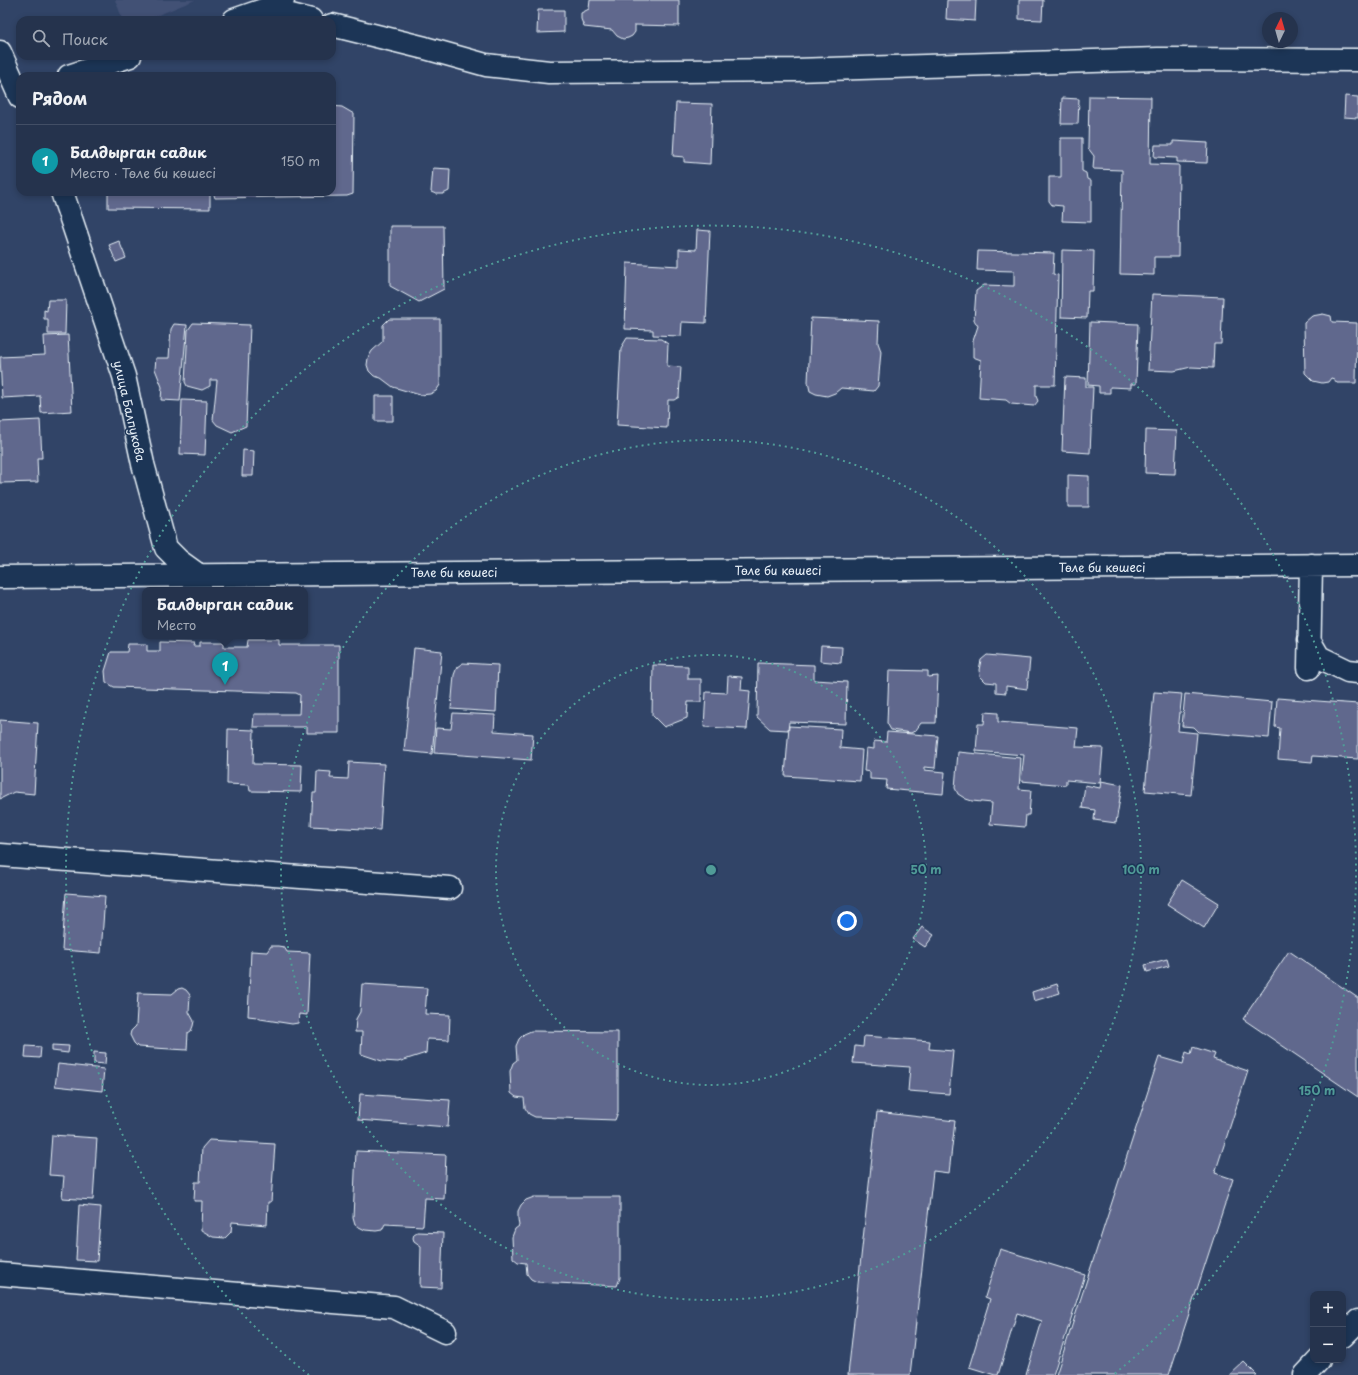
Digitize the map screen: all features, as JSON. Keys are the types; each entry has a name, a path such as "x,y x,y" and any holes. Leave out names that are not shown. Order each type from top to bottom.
{"street":[{"path":"244,16 274,4 302,16"},
{"path":"336,26 486,65 549,72 795,70 1158,58 1358,60"},
{"path":"0,52 16,86"},
{"path":"81,72 118,60"},
{"name":"улица Балпукова","path":"63,196 124,376 143,464 166,548 179,561 198,574"},
{"path":"1309,668 1311,565"},
{"name":"Төле би көшесі","path":"0,577 198,574 1358,565"},
{"path":"1309,640 1319,658 1348,671 1358,672"},
{"path":"0,854 450,888"},
{"path":"0,1274 394,1307 445,1332"},
{"path":"1346,1333 1358,1321"},
{"path":"1305,1375 1316,1363"}],"shaded area":[{"path":"115,0 195,0 156,16 121,16"}],"building":[{"path":"590,0 679,0 679,26 635,25 635,32 632,36 623,39 617,36 612,30 584,27 581,19 581,13 589,9"},
{"path":"947,0 976,0 975,21 946,19"},
{"path":"1019,0 1043,0 1042,20 1019,19"},
{"path":"538,10 564,10 564,32 537,33"},
{"path":"1089,96 1151,97 1150,164 1179,165 1178,257 1154,257 1154,275 1120,274 1122,170 1093,169 1094,156 1088,148"},
{"path":"1345,96 1358,97 1358,118 1344,117"},
{"path":"1062,98 1079,99 1078,124 1061,124"},
{"path":"676,103 712,104 710,164 684,162 684,157 673,156"},
{"path":"336,106 342,107 354,114 353,194 347,196 215,198 214,196 336,196"},
{"path":"1061,138 1082,138 1082,171 1086,173 1087,179 1091,181 1091,222 1062,221 1063,206 1052,205 1049,201 1049,177 1061,177"},
{"path":"1173,141 1208,143 1207,163 1177,162 1177,158 1154,157 1155,145 1173,145"},
{"path":"433,168 450,169 449,191 443,194 431,192"},
{"path":"108,196 210,196 210,209 108,208"},
{"path":"390,226 443,226 444,289 419,302 390,286"},
{"path":"697,230 710,231 706,323 682,322 681,336 653,335 653,330 625,329 627,263 679,266 679,249 696,250"},
{"path":"119,241 126,258 116,262 109,245"},
{"path":"1062,250 1094,251 1093,291 1088,291 1087,318 1061,317"},
{"path":"978,251 1054,253 1053,274 1058,275 1055,385 1036,385 1036,396 1038,401 1034,406 1011,404 1006,400 979,398 981,360 973,357 973,341 978,326 974,320 976,291 984,285 1014,286 1014,271 977,270"},
{"path":"1152,294 1223,297 1221,344 1214,344 1213,368 1191,367 1174,371 1148,370"},
{"path":"48,300 66,300 65,334 48,334 48,319 44,319 44,310 47,311"},
{"path":"1323,314 1331,316 1332,322 1357,323 1356,383 1337,383 1331,378 1328,382 1322,383 1313,381 1305,373 1304,323 1312,316"},
{"path":"811,318 879,321 878,343 881,351 878,386 874,391 841,388 835,393 827,396 810,391 808,382"},
{"path":"389,319 440,319 440,385 436,391 430,394 420,395 393,387 381,378 374,376 369,371 367,365 368,358 372,351 383,341 383,325"},
{"path":"1090,322 1138,324 1136,384 1131,384 1131,388 1110,387 1110,393 1099,393 1099,386 1088,385"},
{"path":"193,323 250,325 246,426 232,432 217,425 213,420 217,380 210,380 210,386 202,390 187,386 185,382 188,330"},
{"path":"174,324 187,325 180,401 161,400 162,387 155,369 156,358 169,358 171,329"},
{"path":"68,335 72,411 41,413 40,396 2,398 0,357 45,355 44,336"},
{"path":"627,338 661,339 668,344 667,366 681,367 679,397 674,400 668,400 667,428 617,425 621,348"},
{"path":"1065,377 1086,378 1086,387 1093,387 1090,453 1062,451"},
{"path":"375,396 393,396 393,421 375,421"},
{"path":"182,400 207,401 205,455 180,454"},
{"path":"40,420 42,458 37,458 38,482 0,483 0,422"},
{"path":"1146,430 1177,431 1175,474 1145,473"},
{"path":"243,450 254,451 253,476 242,476"},
{"path":"1068,475 1089,476 1089,507 1068,507"},
{"path":"248,640 279,640 279,645 339,645 339,733 307,733 307,727 253,727 254,714 299,714 300,695 296,693 114,687 106,682 105,671 111,652 127,652 128,644 147,644 147,651 160,651 160,642 194,643 193,646 200,646 200,642 224,642 224,647 247,647"},
{"path":"821,646 842,647 841,663 820,661"},
{"path":"414,648 442,651 432,754 404,751"},
{"path":"987,655 1030,659 1027,689 1006,686 1006,693 996,692 996,683 986,682 980,676 979,670 981,660"},
{"path":"463,663 498,665 496,712 451,709 454,675 457,667"},
{"path":"758,663 814,665 814,680 847,682 846,724 789,722 788,730 770,729 757,717"},
{"path":"653,665 688,666 688,679 701,679 701,702 688,702 687,718 664,727 652,715"},
{"path":"889,670 928,671 928,677 938,676 936,723 921,723 916,730 911,733 891,730 887,723"},
{"path":"728,676 742,677 741,690 750,691 747,729 704,727 706,692 727,693"},
{"path":"1154,692 1182,694 1178,731 1197,733 1191,795 1145,791"},
{"path":"1185,694 1272,702 1269,738 1199,732 1194,727 1182,726"},
{"path":"1277,698 1358,704 1358,759 1313,756 1312,762 1278,759 1280,728 1275,727"},
{"path":"985,712 998,713 998,722 1078,728 1076,747 1103,748 1100,783 1066,780 1066,785 1021,781 1024,755 976,751 978,724 984,724"},
{"path":"453,713 495,715 494,731 533,734 531,760 434,753 436,728 451,729"},
{"path":"0,720 38,723 34,794 14,792 0,799"},
{"path":"789,726 841,729 840,748 862,750 860,781 785,776"},
{"path":"228,729 254,730 253,764 302,765 301,792 250,791 249,785 227,784"},
{"path":"887,732 938,736 935,768 924,767 924,770 945,772 943,794 886,789 887,780 870,779 870,772 864,771 866,748 874,749 874,741 886,742"},
{"path":"958,752 1021,758 1019,789 1031,790 1029,815 1026,815 1025,827 990,824 992,803 972,801 958,794 955,788"},
{"path":"349,762 384,764 380,830 311,826 313,793 316,793 317,771 331,772 330,778 348,779"},
{"path":"1101,781 1122,785 1116,823 1094,820 1095,810 1082,808 1085,785 1100,788"},
{"path":"1182,880 1219,903 1204,928 1167,904"},
{"path":"66,893 105,896 101,953 62,950"},
{"path":"922,927 934,935 925,947 913,939"},
{"path":"271,946 284,947 287,952 310,953 307,1015 299,1014 298,1023 292,1024 248,1016 251,951 267,952"},
{"path":"1289,951 1358,998 1358,1097 1243,1019"},
{"path":"1167,959 1169,966 1147,972 1145,965"},
{"path":"362,984 427,988 425,1014 450,1015 449,1040 427,1039 426,1053 398,1062 382,1061 361,1054 362,1032 355,1032 356,1019 360,1012"},
{"path":"1057,984 1060,993 1034,1001 1032,992"},
{"path":"182,988 190,995 189,1012 194,1021 191,1031 188,1033 187,1050 138,1047 130,1035 131,1031 136,1026 138,993 172,994 178,989"},
{"path":"531,1031 618,1032 618,1112 615,1120 535,1117 529,1114 525,1108 524,1098 516,1097 511,1093 510,1071 513,1063 517,1060 516,1046 519,1039 524,1034"},
{"path":"864,1036 930,1041 929,1049 953,1051 949,1094 908,1091 910,1067 853,1063 855,1046 863,1047"},
{"path":"52,1045 69,1046 68,1053 52,1051"},
{"path":"26,1046 41,1047 40,1058 25,1057"},
{"path":"1193,1047 1215,1054 1213,1059 1248,1071 1215,1173 1233,1179 1169,1375 1056,1375 1159,1057 1183,1064 1186,1052 1191,1054"},
{"path":"94,1052 106,1053 105,1064 94,1063"},
{"path":"58,1064 104,1069 102,1091 55,1086"},
{"path":"360,1094 450,1100 448,1127 358,1120"},
{"path":"877,1112 955,1121 949,1173 933,1171 910,1375 848,1375"},
{"path":"52,1135 97,1138 93,1200 62,1198 64,1176 49,1175"},
{"path":"209,1140 275,1144 271,1202 268,1202 267,1225 232,1222 231,1232 225,1238 213,1237 201,1230 202,1201 194,1201 195,1182 200,1182 202,1148"},
{"path":"356,1151 446,1155 444,1199 425,1198 423,1226 385,1224 382,1230 376,1231 365,1230 355,1225 353,1218"},
{"path":"534,1197 620,1197 620,1278 617,1286 537,1282 531,1279 527,1274 526,1263 518,1262 513,1258 512,1237 515,1229 519,1226 518,1211 521,1205 526,1200"},
{"path":"79,1205 101,1207 97,1261 76,1260"},
{"path":"417,1232 443,1233 441,1288 420,1287 421,1246 414,1241 413,1238 414,1234"},
{"path":"1000,1249 1085,1275 1053,1375 1026,1375 1042,1321 1017,1313 998,1375 969,1367 990,1299 985,1297"},
{"path":"1244,1362 1257,1375 1230,1375"}],"place":[{"name":"Балдырган садик","path":"225,685"}]}
